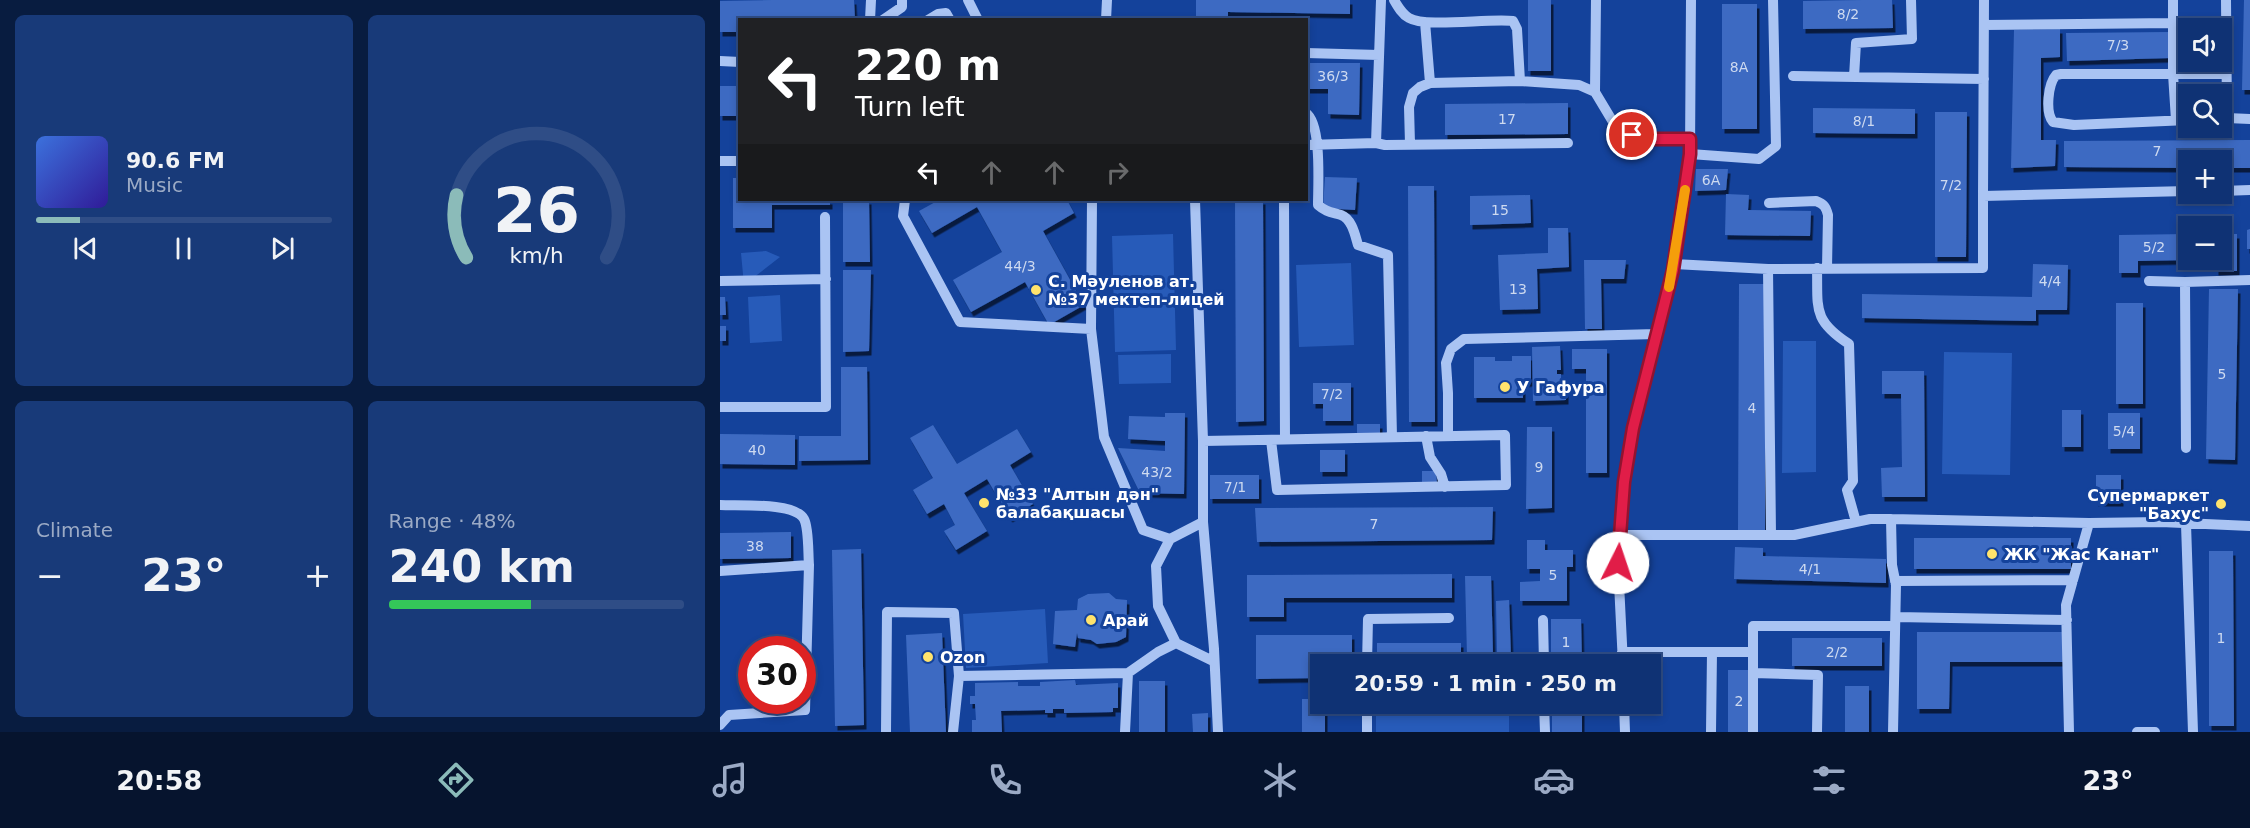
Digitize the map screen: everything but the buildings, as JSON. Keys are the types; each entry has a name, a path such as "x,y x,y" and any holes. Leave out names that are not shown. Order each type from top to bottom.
{"street":[{"path":"870,18 871,0"},
{"path":"886,18 902,8 902,0"},
{"path":"968,0 977,18"},
{"path":"1106,18 1107,0"},
{"path":"1376,143 1381,0"},
{"path":"1394,0 1399,9 1410,19 1425,22 1513,21 1517,29 1520,81"},
{"path":"1596,0 1595,92 1619,132 1645,139 1690,139"},
{"path":"1691,0 1690,154 1674,264 1633,428 1624,482 1618,563 1622,652 1754,652"},
{"path":"1690,154 1759,159 1776,146 1773,0"},
{"path":"1854,77 1856,43 1912,39 1911,0"},
{"path":"1674,264 1768,269 1983,268 1984,0"},
{"path":"2173,0 2173,74 2176,120 2074,125 2053,122 2049,112 2051,82 2056,75 2173,74 2226,74"},
{"path":"2226,0 2226,84"},
{"path":"931,18 938,14 946,14 949,18"},
{"path":"1425,22 1430,84"},
{"path":"1984,25 2173,23"},
{"path":"1308,53 1379,56"},
{"path":"720,61 738,62"},
{"path":"1792,76 1984,79"},
{"path":"1410,144 1409,107 1413,93 1420,87 1430,84 1520,81 1579,85 1595,92"},
{"path":"1308,115 1313,120 1312,145 1318,205 1328,213 1344,216 1351,225 1358,245 1388,255 1392,437"},
{"path":"2232,118 2250,118"},
{"path":"1312,145 1568,143"},
{"path":"720,161 738,161"},
{"path":"2232,191 2250,190"},
{"path":"1983,196 2178,192"},
{"path":"905,201 903,216 960,322 1091,329"},
{"path":"1092,201 1091,329 1104,437 1143,531 1170,539"},
{"path":"1195,201 1203,441 1203,522 1214,649 1218,732"},
{"path":"1284,201 1285,439"},
{"path":"1769,203 1816,201 1823,204 1828,215 1818,306 1822,322 1832,333 1849,344 1853,481 1847,490 1856,522"},
{"path":"720,407 826,407 825,217"},
{"path":"1768,269 1771,535"},
{"path":"720,281 826,279"},
{"path":"2149,281 2250,280"},
{"path":"2185,282 2186,448"},
{"path":"1448,436 1446,363 1451,349 1464,339 1656,334"},
{"path":"1203,441 1505,435 1506,485 1277,490 1271,440"},
{"path":"1426,436 1430,457 1441,474 1444,487"},
{"path":"720,505 798,510 805,520 809,565 805,710 729,715 720,725"},
{"path":"1620,535 1794,535 1856,522 1891,519 2161,522 2250,526"},
{"path":"1891,519 1896,622 1893,732"},
{"path":"1203,522 1170,539 1156,566 1158,606 1176,643 1213,661"},
{"path":"2069,732 2066,605 2089,523"},
{"path":"2186,524 2193,732"},
{"path":"720,572 809,565"},
{"path":"1895,580 2073,580"},
{"path":"886,732 887,612 954,613 959,676 953,732"},
{"path":"1367,654 1368,619 1449,618"},
{"path":"1543,620 1544,654"},
{"path":"1753,732 1753,626 2067,620"},
{"path":"959,676 1128,673 1158,652 1176,643"},
{"path":"1711,732 1712,652"},
{"path":"1125,732 1128,673"},
{"path":"1753,673 1818,675 1816,732"},
{"path":"1367,714 1367,732"},
{"path":"1544,714 1545,732"},
{"path":"1624,714 1625,732"},
{"path":"2138,732 2155,732"}],"shaded area":[{"path":"1173,234 1176,350 1115,352 1112,236"},
{"path":"766,251 780,257 744,285 741,253"},
{"path":"1351,263 1354,345 1299,347 1296,265"},
{"path":"780,295 782,341 750,343 748,297"},
{"path":"1783,341 1816,341 1816,472 1782,473"},
{"path":"1944,352 2012,353 2010,475 1942,474"},
{"path":"1171,354 1171,383 1119,384 1118,355"},
{"path":"1045,609 1048,663 966,668 963,614"},
{"path":"1376,714 1509,714 1509,732 1376,732"}],"slow traffic":[{"path":"1669,287 1685,190"}],"place":[{"name":"С. Мәуленов ат. №37 мектеп-лицей","path":"1036,290"},
{"name":"У Гафура","path":"1505,387"},
{"name":"№33 \"Алтын дән\" балабақшасы","path":"984,503"},
{"name":"Супермаркет \"Бахус\"","path":"2221,504"},
{"name":"ЖК \"Жас Канат\"","path":"1992,554"},
{"name":"Арай","path":"1091,620"},
{"name":"Ozon","path":"928,657"}],"route":[{"path":"1618,563 1624,482 1633,428 1673,270 1690,154 1690,139 1645,139 1632,135"}]}
